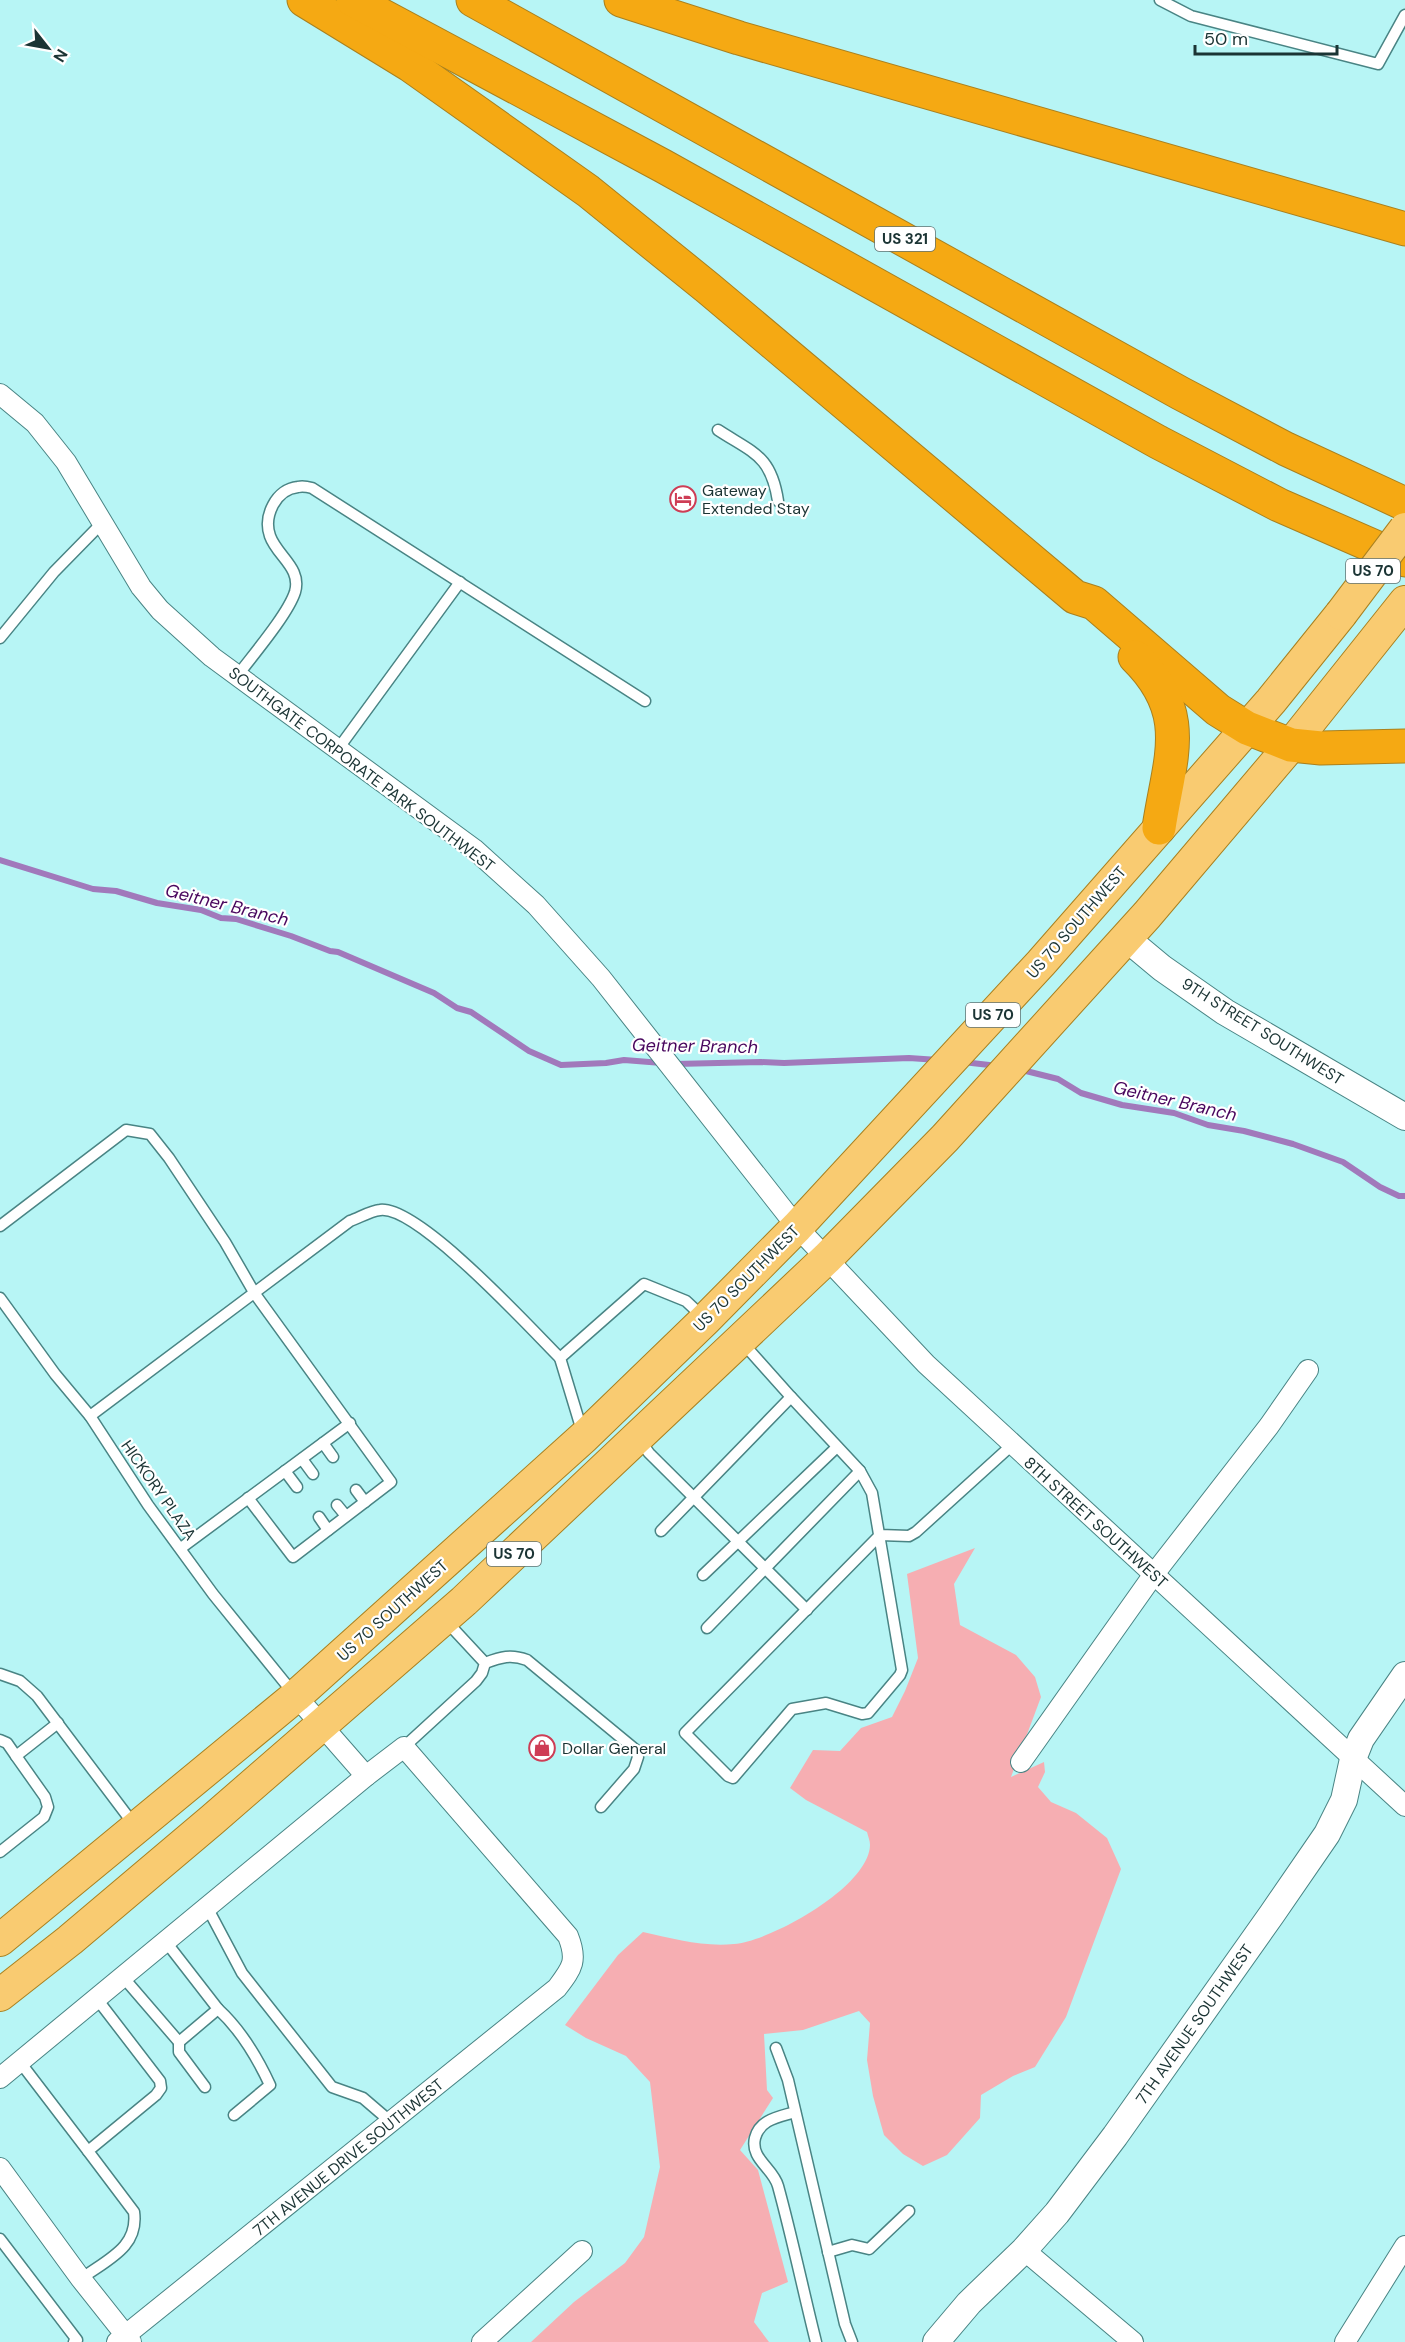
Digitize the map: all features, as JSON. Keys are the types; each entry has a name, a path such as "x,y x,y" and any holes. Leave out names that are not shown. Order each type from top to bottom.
{"highway":[{"path":"304,0 410,65 588,191 708,288 1075,597 1086,613 1141,663 1153,678 1168,705 1172,718 1174,749 1159,828"},
{"path":"353,0 663,166 1158,442 1279,505 1405,560"},
{"name":"US 321","path":"473,0 1180,393 1306,460 1405,504"},
{"path":"621,0 770,47 1405,229"},
{"path":"1075,597 1094,603 1218,710 1247,728 1291,745 1322,748 1405,746"}],"main road":[{"name":"US 70 SOUTHWEST","path":"0,1940 296,1696 584,1437 705,1320 797,1227 1041,963 1247,728 1341,614 1405,529"},
{"name":"US 70","path":"0,1995 70,1940 444,1618 827,1258 945,1138 1126,938 1291,745 1405,602"}],"street":[{"name":"SOUTHGATE CORPORATE PARK SOUTHWEST","path":"0,394 35,423 66,462 141,587 182,632 474,849 536,905 601,978 797,1227"},
{"name":"9TH STREET SOUTHWEST","path":"1126,938 1162,968 1225,1012 1405,1117"},
{"name":"8TH STREET SOUTHWEST","path":"797,1227 926,1364 1405,1806"},
{"path":"1021,1762 1154,1574 1269,1426 1308,1370"},
{"name":"7TH AVENUE SOUTHWEST","path":"936,2342 969,2303 1024,2250 1056,2213 1115,2136 1327,1834 1344,1800 1353,1759 1361,1739 1405,1675"},
{"path":"296,1696 366,1776"},
{"path":"0,2078 404,1747"},
{"name":"7TH AVENUE DRIVE SOUTHWEST","path":"125,2340 557,1988 573,1965 574,1951 568,1936 404,1747"},
{"path":"0,2168 125,2340"},
{"path":"1345,2342 1405,2246"},
{"path":"1024,2250 1133,2342"},
{"path":"482,2342 582,2251"}],"lane":[{"path":"1160,0 1191,16 1378,64 1405,15"},
{"path":"718,430 767,464 776,486 778,501"},
{"path":"238,675 288,607 295,591 296,578 290,564 276,548 269,535 268,525 276,501 286,491 298,487 312,488 645,700"},
{"path":"0,638 54,572 102,523"},
{"path":"338,749 460,582"},
{"path":"0,1226 126,1130 150,1134 169,1158 225,1242 255,1294 391,1482 293,1557 248,1498"},
{"path":"90,1416 350,1221 381,1209 404,1215 439,1240 560,1358 584,1437"},
{"path":"560,1358 644,1284 686,1301 705,1320"},
{"name":"HICKORY PLAZA","path":"0,1298 90,1416 148,1505 213,1594 296,1696"},
{"path":"740,1341 860,1471 874,1498 880,1534 890,1606 902,1670 898,1680 868,1713 862,1714 826,1703 792,1709 735,1776 733,1778 728,1776 685,1733 880,1534"},
{"path":"661,1531 790,1397"},
{"path":"181,1548 350,1423"},
{"path":"637,1437 649,1453 807,1610"},
{"path":"323,1443 333,1457"},
{"path":"880,1534 909,1536 916,1532 1012,1445"},
{"path":"703,1575 837,1447"},
{"path":"302,1459 313,1474"},
{"path":"285,1471 297,1487"},
{"path":"707,1628 860,1471"},
{"path":"356,1490 365,1502"},
{"path":"337,1505 346,1516"},
{"path":"319,1517 328,1530"},
{"path":"444,1618 485,1663"},
{"path":"485,1663 506,1655 527,1660 636,1750 638,1757 634,1769 601,1808"},
{"path":"404,1747 476,1681 485,1663"},
{"path":"0,1674 20,1681 37,1696 137,1828"},
{"path":"16,1756 58,1723"},
{"path":"0,1740 7,1743 45,1797 48,1808 44,1817 0,1852"},
{"path":"207,1908 242,1973 332,2086 363,2098 391,2122"},
{"path":"166,1942 255,2055 270,2085 234,2115"},
{"path":"123,1977 179,2042 179,2052 206,2087"},
{"path":"88,2151 156,2095 161,2088 160,2081 97,1999"},
{"path":"179,2042 218,2009"},
{"path":"776,2048 788,2080 845,2325 852,2342"},
{"path":"20,2062 134,2212 136,2225 132,2239 81,2279"},
{"path":"795,2112 766,2122 757,2133 754,2146 756,2153 777,2182 816,2342"},
{"path":"828,2252 852,2246 869,2249 909,2211"},
{"path":"0,2239 77,2340 74,2342"}],"shaded area":[{"path":"975,1548 954,1584 960,1625 1016,1655 1035,1677 1041,1697 1011,1777 1044,1762 1045,1772 1038,1787 1051,1802 1076,1813 1107,1838 1121,1869 1066,2017 1035,2067 1013,2076 981,2095 980,2118 947,2155 923,2166 903,2154 884,2135 873,2096 867,2060 870,2023 859,2011 803,2030 764,2034 767,2090 773,2098 740,2150 758,2170 788,2282 762,2293 754,2322 769,2342 531,2342 574,2302 625,2263 644,2237 660,2167 650,2082 626,2056 586,2038 565,2025 618,1955 643,1932 689,1942 711,1944 750,1941 771,1933 816,1909 854,1878 865,1861 870,1845 867,1832 806,1800 790,1788 813,1750 840,1751 861,1728 892,1717 918,1658 907,1574"}],"waterway":[{"name":"Geitner Branch","path":"0,860 93,889 116,891 157,903 201,910 221,918 236,919 338,952 434,993 457,1008 471,1012 529,1051 561,1065 624,1060 662,1063"},
{"name":"Geitner Branch","path":"675,1064 909,1058 938,1060"},
{"name":"Geitner Branch","path":"963,1062 998,1066"},
{"name":"Geitner Branch","path":"1022,1070 1058,1079 1081,1093 1122,1105 1174,1113 1208,1125 1244,1131 1293,1144 1343,1162 1380,1187 1399,1196 1405,1196"}],"place":[{"name":"Gateway Extended Stay","path":"683,499"},
{"name":"Dollar General","path":"542,1748"}]}
